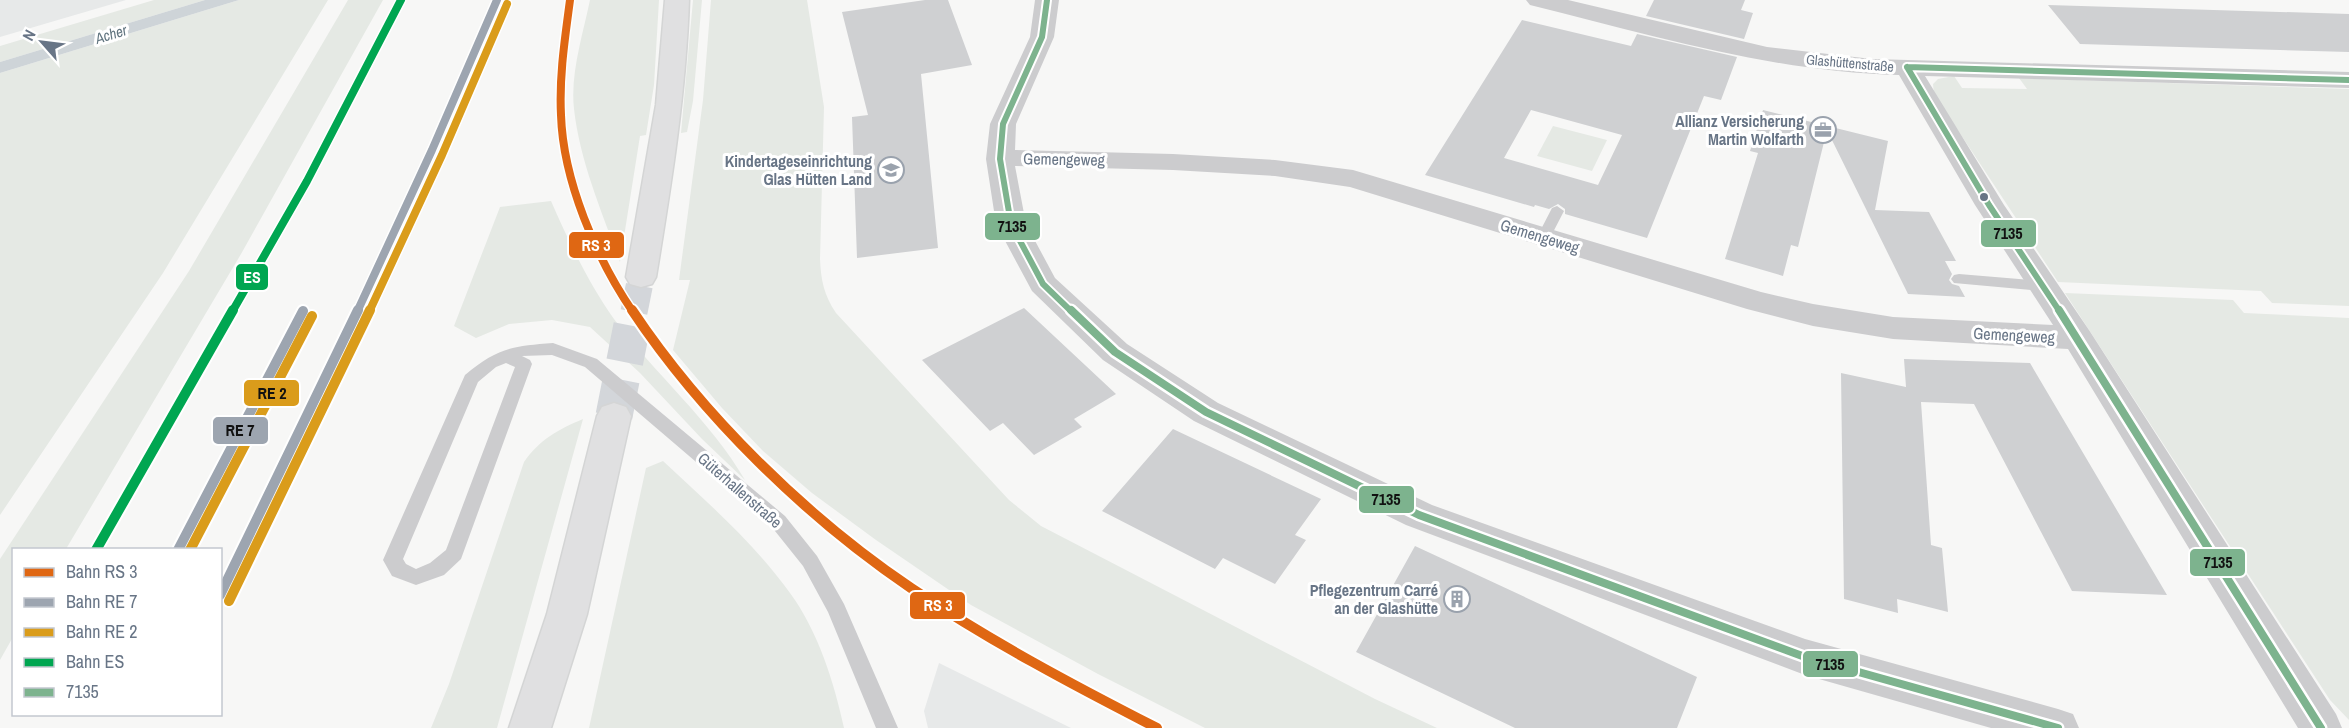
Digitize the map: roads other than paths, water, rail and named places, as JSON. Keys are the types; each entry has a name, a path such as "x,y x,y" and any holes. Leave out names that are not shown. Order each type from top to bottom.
{"main road":[{"path":"641,277 664,134 672,72 677,0"},
{"path":"530,728 567,614 614,416"}],"street":[{"path":"1047,0 1042,37 1003,124 999,159 1011,224 1043,284 1115,352 1206,412 1419,515 1805,657 2058,728"},
{"name":"Glashüttenstraße","path":"1538,0 1767,55 1872,67 2349,80"},
{"path":"1908,67 1952,147 2078,338 2321,728"},
{"name":"Gemengeweg","path":"999,159 1026,157 1275,168 1353,178 1550,224 1758,302 1813,315 1893,328 2078,338"}],"lane":[{"path":"1959,279 2042,286"},
{"name":"Güterhallenstraße","path":"506,356 524,364 454,554 437,569 416,577 399,570 393,560 471,379 490,363 517,351 553,349 591,363 778,521 810,561 837,610 887,728"}],"water":[{"name":"Acher","path":"205,0 239,0 0,73 0,62"}],"tunnel":[{"path":"634,312 641,277"},
{"path":"614,416 635,310"}],"rail line":[{"name":"ES","path":"97,548 307,181 401,0"}],"place":[{"name":"Allianz Versicherung Martin Wolfarth","path":"1823,130"},
{"name":"Kindertageseinrichtung Glas Hütten Land","path":"891,170"},
{"name":"Pflegezentrum Carré an der Glashütte","path":"1457,599"}]}
